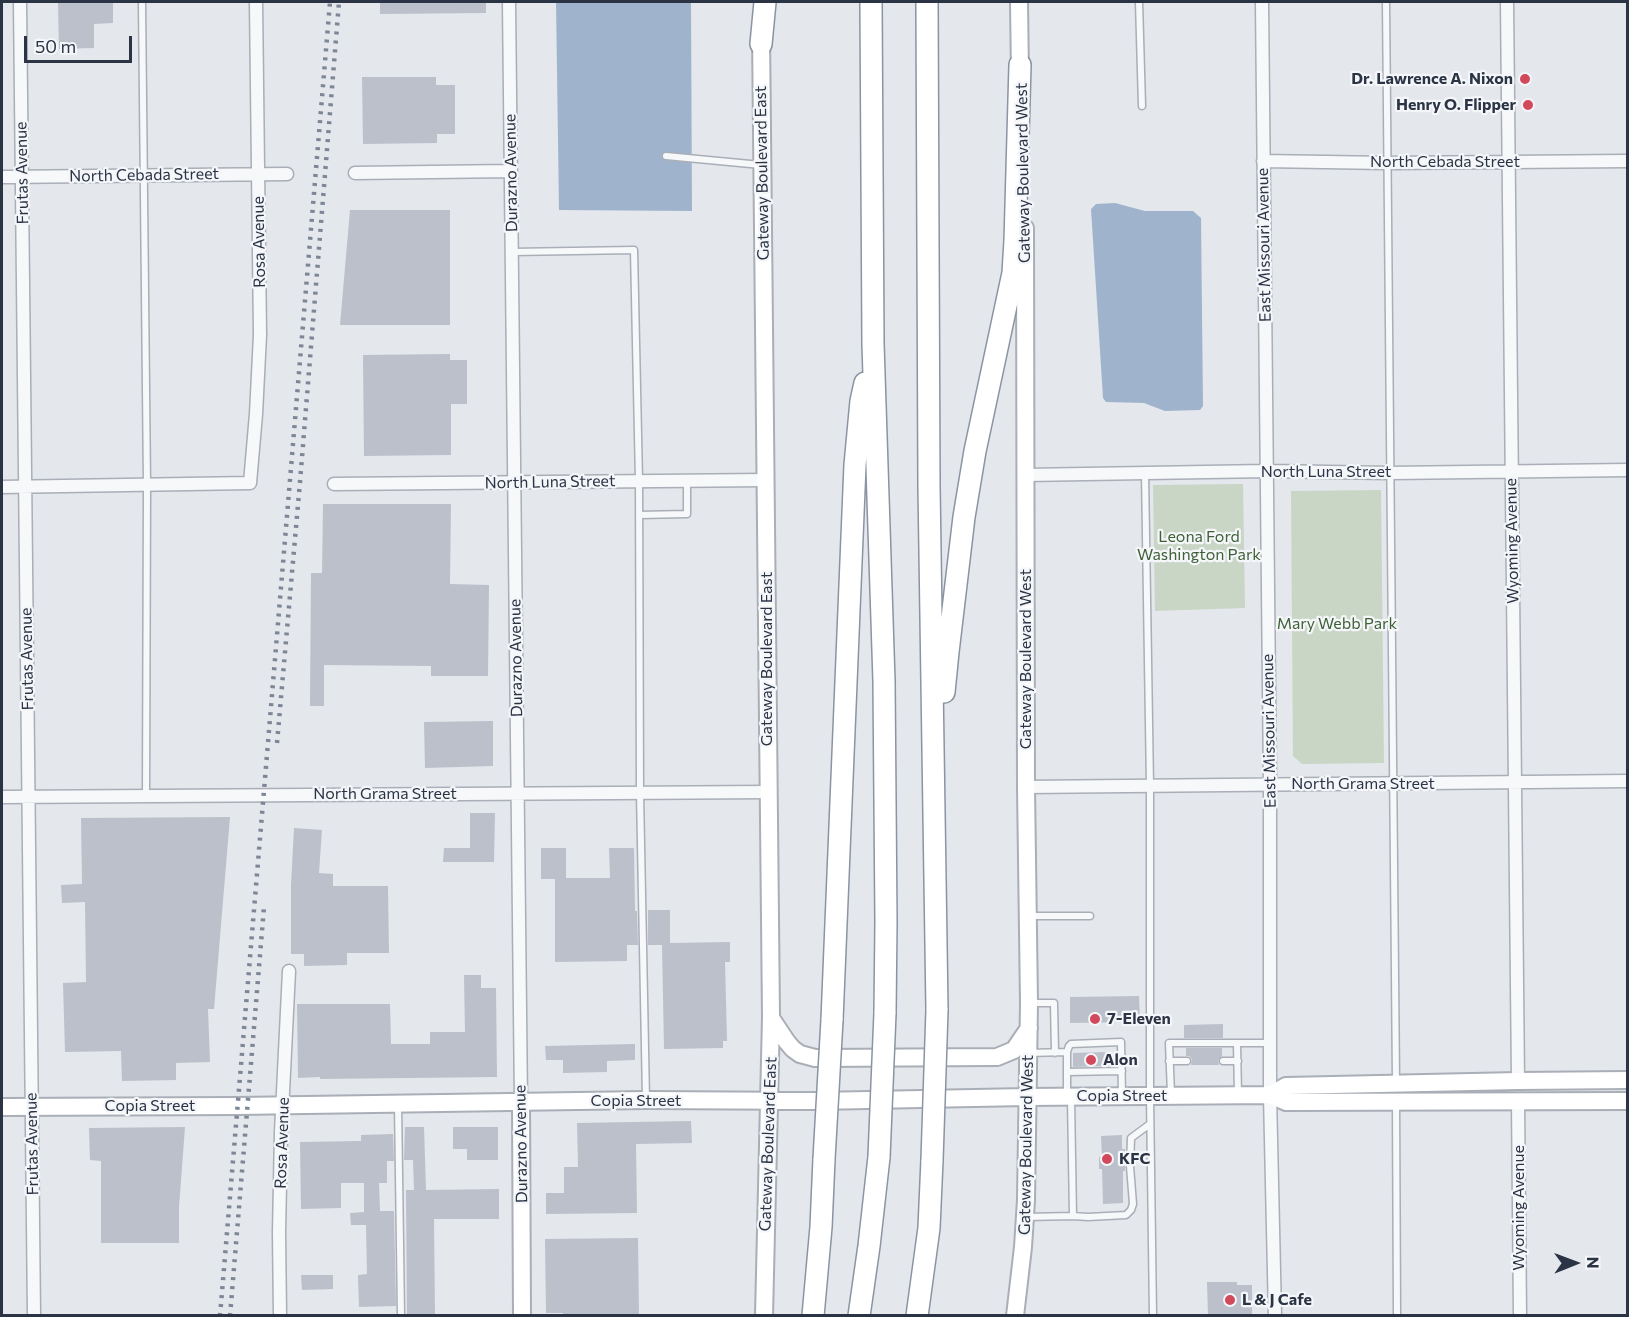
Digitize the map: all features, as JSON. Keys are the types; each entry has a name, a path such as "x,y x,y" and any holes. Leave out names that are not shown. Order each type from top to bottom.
{"highway":[{"path":"761,44 765,2"},
{"path":"859,1316 879,1157 885,1013 886,911 884,681 873,344 871,2"},
{"path":"916,1316 928,1228 937,1010 929,486 927,2"},
{"path":"934,816 948,652 964,517 975,451 1013,273 1020,65"},
{"path":"813,1316 821,1227 832,1020 855,465 861,401 873,344"}],"main road":[{"name":"Gateway Boulevard East","path":"760,2 771,1017 764,1316"},
{"name":"Gateway Boulevard West","path":"1015,1316 1025,1217 1029,1028 1026,787 1025,213 1021,160 1019,2"},
{"path":"771,1017 793,1049 800,1054 815,1058 998,1057 1014,1050 1029,1028"},
{"name":"Copia Street","path":"1270,1095 1286,1086 1628,1080"},
{"name":"Copia Street","path":"2,1107 1238,1095 1270,1095 1286,1102 1628,1101"},
{"name":"Durazno Avenue","path":"521,1102 522,1316"}],"street":[{"name":"Frutas Avenue","path":"20,2 34,1316"},
{"name":"Rosa Avenue","path":"147,485 250,483 260,335 256,2"},
{"name":"Durazno Avenue","path":"509,2 521,1102"},
{"name":"East Missouri Avenue","path":"1262,2 1270,784 1270,1095 1275,1316"},
{"name":"Wyoming Avenue","path":"1507,2 1518,1081"},
{"name":"North Cebada Street","path":"1263,161 1387,163 1628,160"},
{"path":"355,173 510,171"},
{"name":"North Cebada Street","path":"2,177 287,174"},
{"name":"North Luna Street","path":"1025,475 1145,472 1390,473 1628,470"},
{"name":"North Luna Street","path":"334,484 766,480"},
{"path":"2,487 147,485"},
{"name":"North Grama Street","path":"1026,787 1628,781"},
{"name":"North Grama Street","path":"2,797 768,792"},
{"name":"Rosa Avenue","path":"280,1316 279,1233 290,971"},
{"name":"Wyoming Avenue","path":"1518,1101 1520,1316"}],"lane":[{"path":"142,2 147,485 146,795"},
{"path":"1139,2 1142,106"},
{"path":"1386,2 1396,1083"},
{"path":"666,156 763,165"},
{"path":"511,252 634,250 646,1100"},
{"path":"1145,472 1150,786 1150,1124 1153,1316"},
{"path":"639,514 687,514 687,481"},
{"path":"1028,916 1090,916"},
{"path":"1029,1003 1054,1003 1055,1053"},
{"path":"1073,1216 1067,1072 1067,1052 1071,1044 1121,1042 1122,1096"},
{"path":"1171,1096 1169,1043 1270,1043"},
{"path":"1237,1043 1238,1095"},
{"path":"1028,1053 1067,1052"},
{"path":"1170,1060 1187,1061"},
{"path":"1223,1061 1238,1061"},
{"path":"1067,1072 1122,1071"},
{"path":"1396,1102 1397,1316"},
{"path":"398,1104 401,1316"},
{"path":"1025,1217 1126,1215 1133,1204 1130,1166 1131,1138 1150,1124"}],"green space":[{"name":"Leona Ford Washington Park","path":"1243,484 1245,608 1155,611 1153,485"},
{"name":"Mary Webb Park","path":"1381,490 1384,763 1302,764 1293,756 1291,491"}],"water":[{"path":"556,2 691,2 692,211 559,210"},
{"path":"1115,203 1145,211 1193,211 1201,218 1203,406 1200,410 1165,411 1144,403 1106,402 1103,398 1091,209 1096,204"}],"building":[{"path":"58,2 113,2 113,23 94,24 94,48 59,49"},
{"path":"380,2 486,2 486,13 380,14"},
{"path":"362,77 436,77 436,85 455,85 455,134 437,134 437,143 363,144"},
{"path":"350,210 450,210 450,325 340,325"},
{"path":"450,354 450,360 467,360 467,404 451,404 451,455 364,456 363,355"},
{"path":"323,504 451,504 450,584 489,585 488,676 431,676 431,666 324,665 324,706 310,706 311,573 322,573"},
{"path":"493,721 493,766 425,768 424,722"},
{"path":"470,813 495,813 494,862 443,862 444,848 470,848"},
{"path":"230,817 214,1009 208,1009 210,1062 176,1063 176,1080 122,1081 121,1051 65,1052 63,983 86,982 85,902 62,903 61,885 82,884 81,818"},
{"path":"294,828 322,830 319,873 333,874 333,886 388,886 389,953 347,953 347,965 304,966 304,954 291,954"},
{"path":"541,848 566,848 566,878 610,878 609,848 634,848 638,945 627,945 627,961 555,962 555,879 541,879"},
{"path":"648,910 670,910 670,943 730,942 730,962 725,962 727,1041 723,1041 723,1048 664,1049 662,945 648,945"},
{"path":"464,975 481,975 481,988 496,988 497,1077 298,1078 297,1004 390,1004 391,1044 430,1044 430,1032 465,1032"},
{"path":"1139,996 1140,1022 1070,1023 1070,997"},
{"path":"1223,1024 1223,1038 1184,1038 1184,1025"},
{"path":"635,1044 635,1060 607,1061 607,1072 563,1073 563,1060 546,1060 545,1046"},
{"path":"1186,1048 1222,1048 1222,1056 1218,1060 1219,1065 1191,1065 1192,1059 1186,1056"},
{"path":"1108,1052 1108,1066 1073,1067 1073,1053"},
{"path":"691,1121 692,1143 636,1144 637,1213 546,1214 546,1193 564,1193 564,1167 578,1167 577,1123"},
{"path":"185,1127 179,1207 179,1243 101,1243 101,1161 90,1160 89,1128"},
{"path":"405,1127 424,1127 426,1190 499,1189 499,1219 434,1219 435,1316 407,1316 406,1190 414,1190 413,1160 404,1160"},
{"path":"453,1127 498,1127 498,1160 467,1160 467,1149 453,1149"},
{"path":"393,1134 394,1161 387,1161 387,1183 379,1183 380,1211 394,1211 396,1306 359,1307 358,1275 367,1274 366,1225 351,1225 350,1213 364,1212 364,1183 341,1183 341,1208 301,1209 300,1142 361,1141 361,1135"},
{"path":"1122,1135 1122,1149 1125,1149 1123,1203 1103,1204 1102,1169 1099,1169 1099,1157 1102,1157 1101,1136"},
{"path":"638,1238 639,1316 563,1316 563,1313 546,1313 545,1239"},
{"path":"301,1275 333,1275 333,1289 302,1290"},
{"name":"L & J Cafe","path":"1207,1282 1237,1282 1237,1285 1252,1285 1252,1316 1208,1316"}],"railway":[{"path":"220,1316 330,2"},
{"path":"277,743 339,2"},
{"path":"230,1316 264,907"}],"place":[{"name":"Dr. Lawrence A. Nixon","path":"1525,79"},
{"name":"Henry O. Flipper","path":"1528,105"},
{"name":"7-Eleven","path":"1095,1019"},
{"name":"Alon","path":"1091,1060"},
{"name":"KFC","path":"1107,1159"},
{"name":"L & J Cafe","path":"1230,1300"}]}
